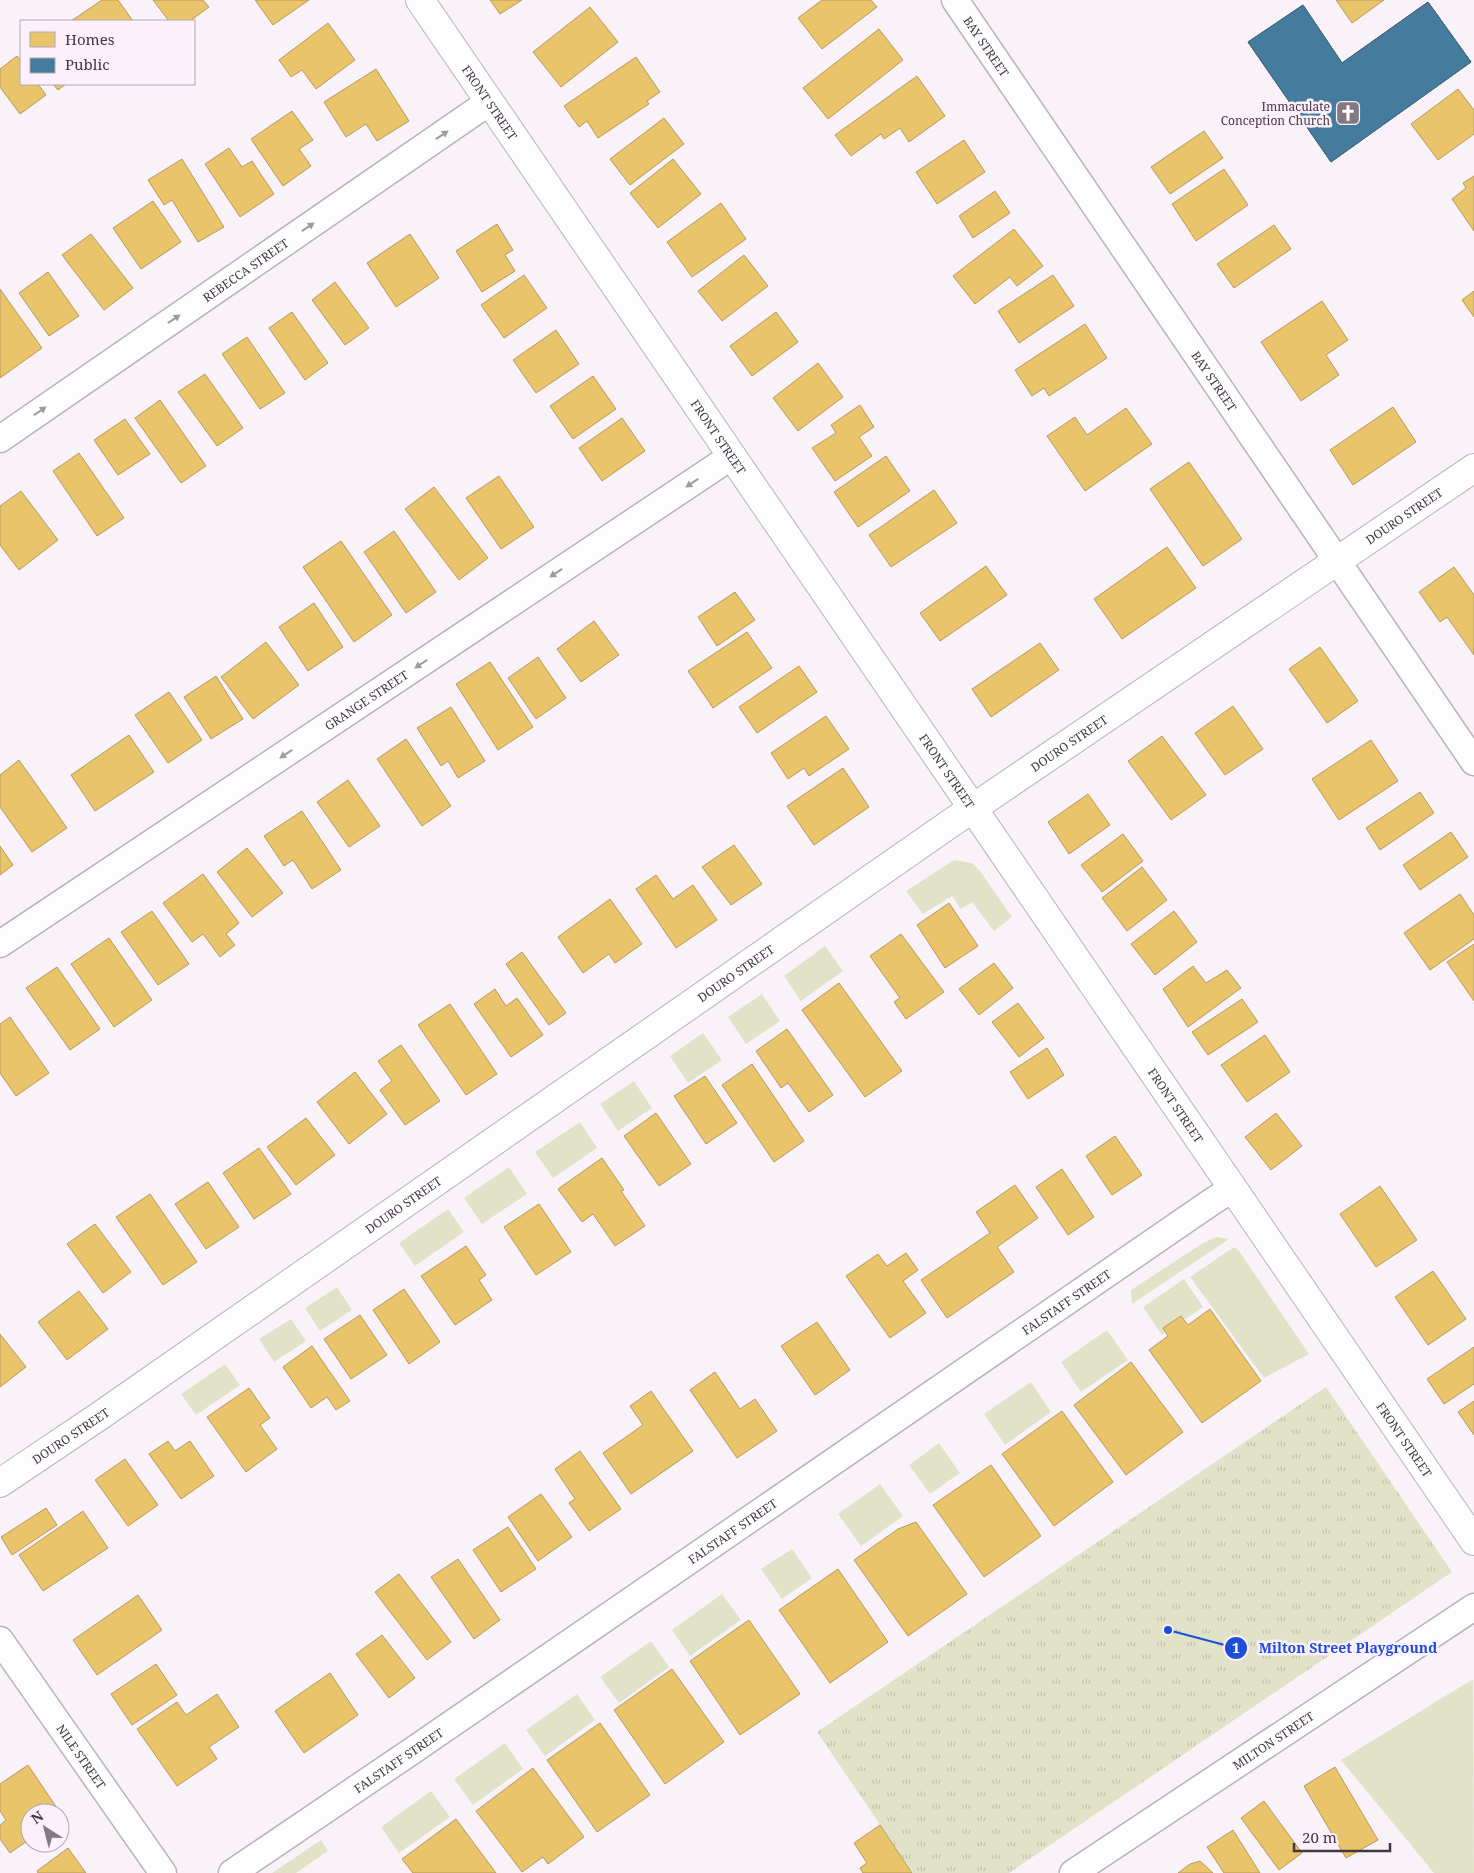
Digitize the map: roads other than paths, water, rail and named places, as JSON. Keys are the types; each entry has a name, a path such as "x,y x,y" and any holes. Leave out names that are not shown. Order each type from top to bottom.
{"street":[{"name":"FRONT STREET","path":"420,0 1474,1541"},
{"name":"BAY STREET","path":"955,0 1474,762"},
{"name":"REBECCA STREET","path":"0,439 489,102"},
{"name":"GRANGE STREET","path":"0,944 732,456"},
{"name":"DOURO STREET","path":"0,1483 101,1415 973,808 1474,468"},
{"name":"FALSTAFF STREET","path":"232,1873 1233,1188"},
{"name":"MILTON STREET","path":"1073,1873 1474,1607"},
{"name":"NILE STREET","path":"0,1640 163,1873"}],"place":[{"name":"Immaculate Conception Church","path":"1348,113"},
{"name":"Milton Street Playground","path":"1168,1630"}]}
